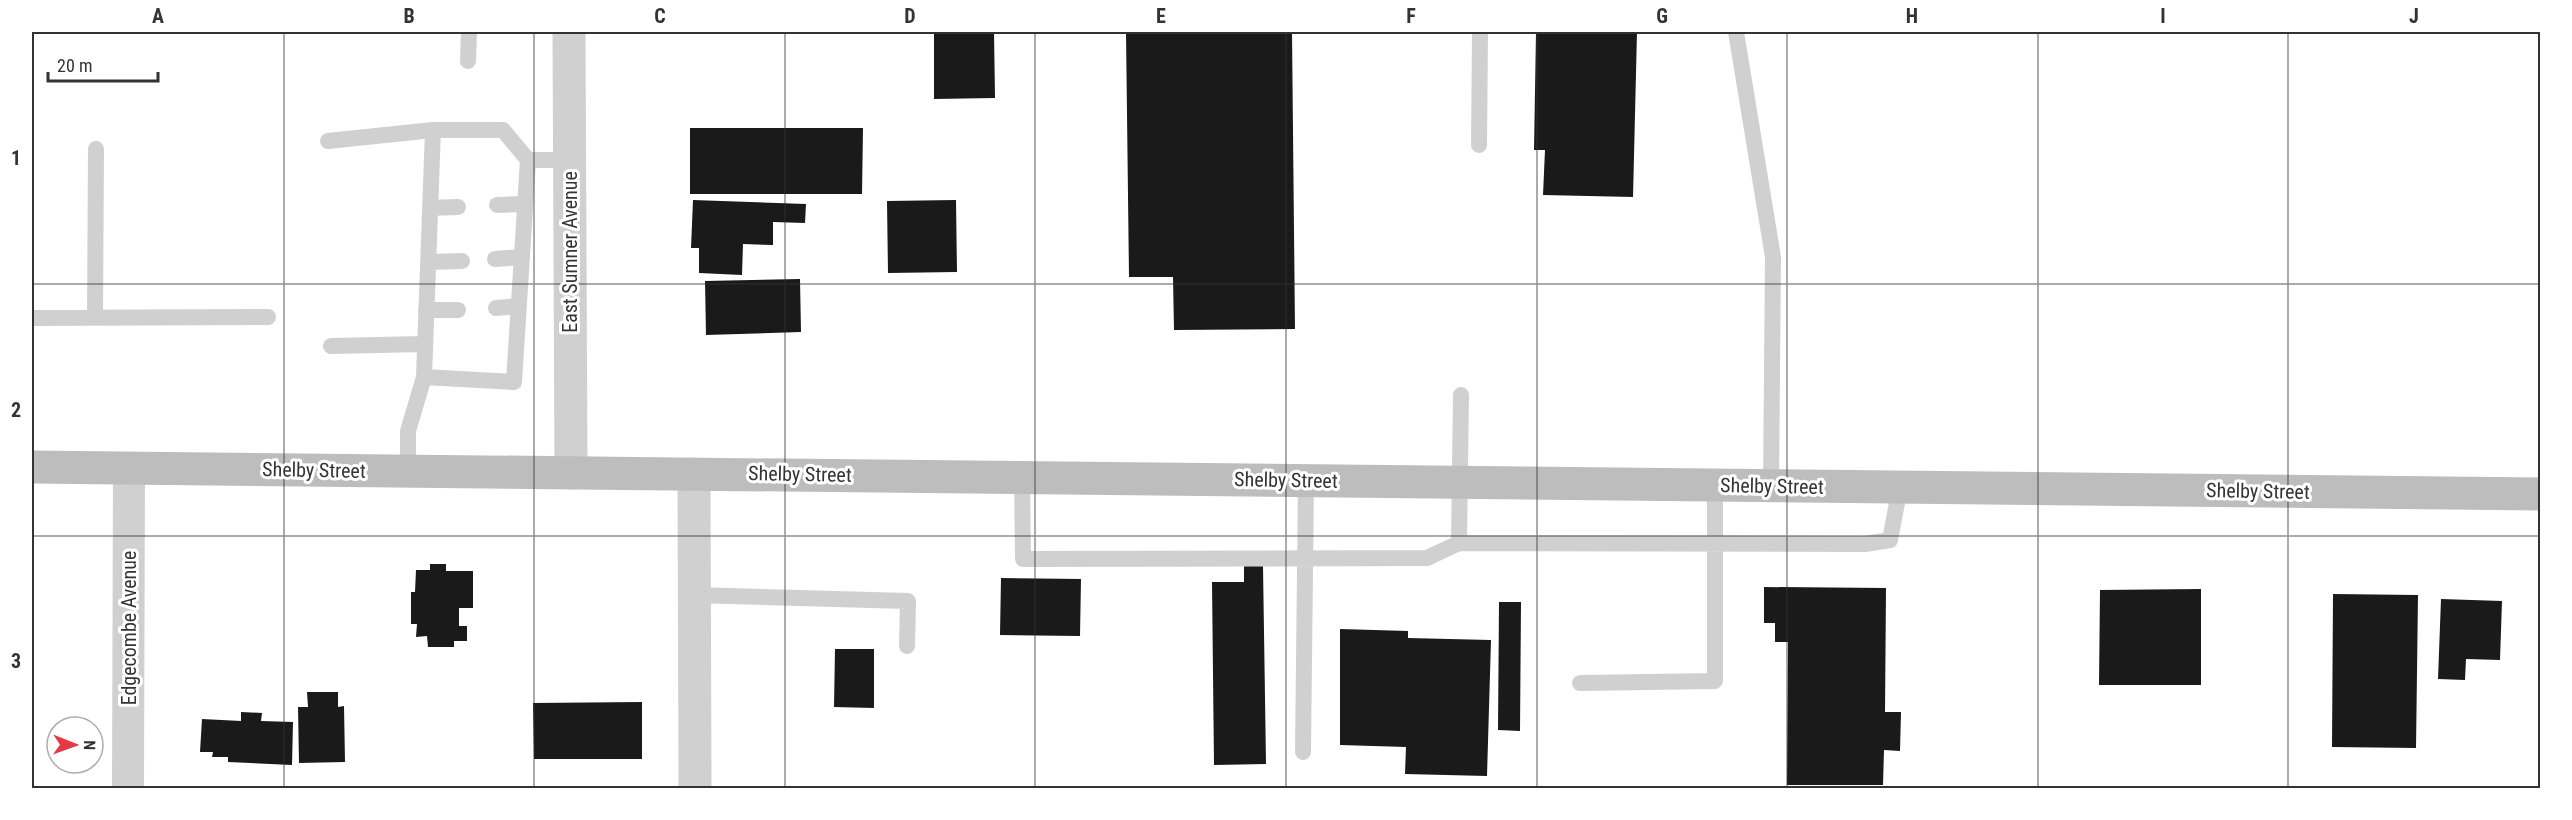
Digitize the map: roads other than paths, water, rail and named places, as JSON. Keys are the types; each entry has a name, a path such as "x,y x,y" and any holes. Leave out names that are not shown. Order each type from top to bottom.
{"main road":[{"name":"Shelby Street","path":"32,467 2541,494"}],"street":[{"name":"East Sumner Avenue","path":"569,32 571,473"},
{"name":"Edgecombe Avenue","path":"128,789 129,468"},
{"path":"694,474 696,789"}],"lane":[{"path":"468,61 469,32"},
{"path":"1479,145 1480,32"},
{"path":"1736,32 1773,257 1771,486"},
{"path":"408,471 408,431 424,377 433,130"},
{"path":"328,141 433,130 503,130 528,160 514,382 424,377"},
{"path":"95,317 96,149"},
{"path":"528,160 570,160"},
{"path":"497,205 525,204"},
{"path":"430,208 458,207"},
{"path":"495,259 522,257"},
{"path":"428,262 462,261"},
{"path":"496,308 518,306"},
{"path":"426,310 458,310"},
{"path":"32,318 268,317"},
{"path":"331,346 425,344"},
{"path":"1459,543 1461,395"},
{"path":"1023,477 1023,560 1427,558 1459,543 1865,544 1890,540 1900,487"},
{"path":"1303,752 1306,480"},
{"path":"1580,682 1714,681 1715,485"},
{"path":"694,595 908,601 907,646"}]}
